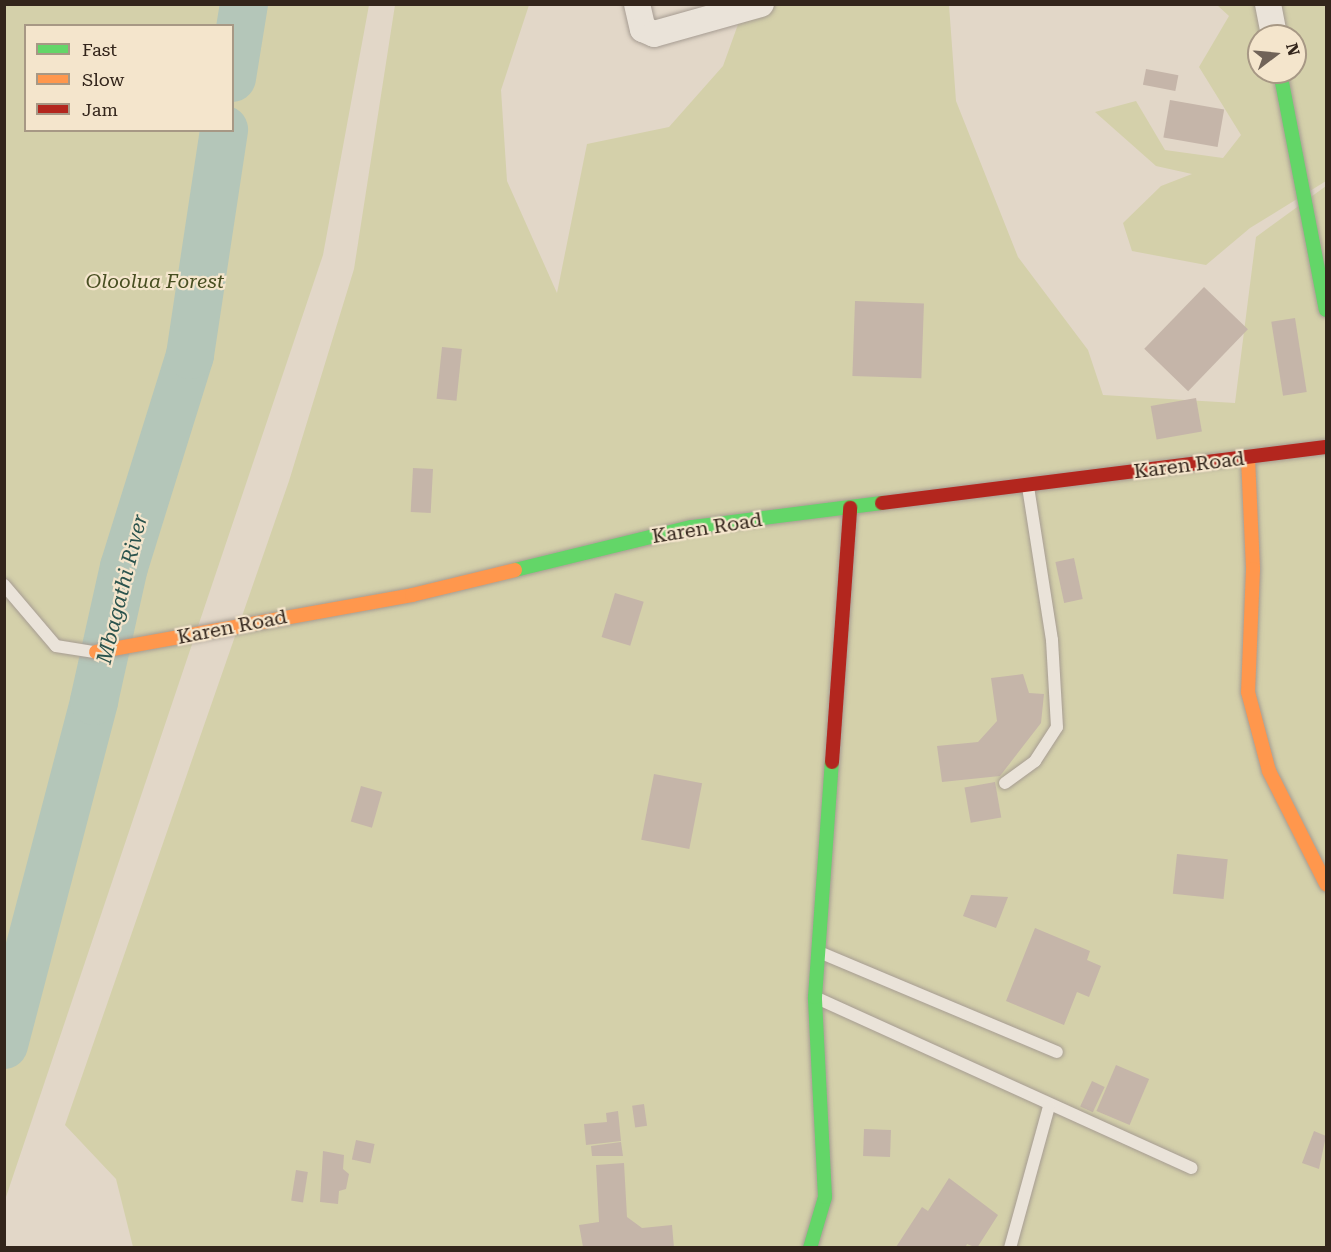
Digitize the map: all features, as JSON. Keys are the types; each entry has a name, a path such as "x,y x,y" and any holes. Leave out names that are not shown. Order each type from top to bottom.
{"street":[{"path":"637,4 643,29 654,34 761,4"},
{"path":"1268,4 1272,24"},
{"path":"1282,84 1326,310"},
{"name":"Karen Road","path":"96,652 412,595 692,527 1326,447"},
{"path":"1248,458 1252,569 1248,692 1269,771 1326,884"},
{"path":"810,1248 825,1197 815,997 850,508"}],"lane":[{"path":"1005,783 1035,761 1057,727 1052,640 1028,486"},
{"path":"4,585 56,646 96,652"},
{"path":"818,951 1057,1052"},
{"path":"815,997 1048,1106 1192,1168"},
{"path":"1010,1248 1048,1106"}],"green space":[{"name":"Oloolua Forest","path":"5,5 369,5 323,255 5,1200"},
{"path":"395,5 529,5 501,90 507,181 557,293 587,144 669,127 723,66 745,5 949,5 956,101 1018,257 1088,350 1103,395 1235,403 1256,237 1326,186 1326,1247 133,1247 116,1179 65,1125 289,481 354,269"},
{"path":"1217,5 1326,5 1326,181 1250,228 1206,265 1132,251 1123,223 1161,186 1192,174 1156,166 1095,112 1136,101 1165,150 1223,158 1241,135 1199,67 1229,16"}],"building":[{"path":"1146,69 1178,75 1175,91 1143,85"},
{"path":"1170,100 1224,110 1218,147 1163,137"},
{"path":"1204,287 1248,329 1188,391 1144,349"},
{"path":"855,301 924,303 921,378 852,376"},
{"path":"1295,318 1307,392 1283,396 1271,322"},
{"path":"442,347 462,349 456,401 437,399"},
{"path":"1196,398 1202,431 1157,439 1151,406"},
{"path":"413,468 433,469 431,513 411,512"},
{"path":"1074,558 1083,599 1064,603 1055,562"},
{"path":"615,593 644,602 630,646 602,637"},
{"path":"1023,674 1029,693 1044,694 1041,723 1000,776 942,782 937,746 978,742 997,721 991,678"},
{"path":"654,774 702,783 689,849 641,840"},
{"path":"995,782 1001,817 971,823 964,787"},
{"path":"361,786 382,792 372,828 351,822"},
{"path":"1177,854 1228,859 1224,899 1173,894"},
{"path":"971,895 1008,897 996,928 963,916"},
{"path":"1035,928 1090,951 1087,960 1101,966 1089,997 1077,992 1064,1025 1006,1001"},
{"path":"1116,1065 1149,1079 1130,1125 1096,1111"},
{"path":"1092,1081 1105,1087 1093,1112 1080,1106"},
{"path":"644,1104 647,1126 635,1127 632,1106"},
{"path":"618,1111 621,1141 586,1145 584,1124 607,1122 606,1113"},
{"path":"864,1129 891,1130 890,1157 863,1156"},
{"path":"1314,1131 1326,1136 1319,1169 1302,1163"},
{"path":"356,1140 375,1144 370,1164 352,1160"},
{"path":"621,1142 623,1156 592,1156 591,1146"},
{"path":"323,1151 344,1155 343,1169 349,1174 346,1189 339,1191 338,1204 320,1202"},
{"path":"624,1163 627,1217 642,1228 672,1225 674,1248 583,1247 579,1225 599,1222 596,1165"},
{"path":"296,1170 308,1172 303,1202 291,1201"},
{"path":"949,1178 998,1215 977,1248 967,1244 965,1248 896,1247 922,1207 928,1211"}],"waterway":[{"name":"Mbagathi River","path":"234,66 244,4"},
{"name":"Mbagathi River","path":"4,1045 94,701 124,567 190,355 224,132"}],"traffic: fast":[{"path":"1282,84 1326,310"},
{"path":"515,570 692,527 882,503"},
{"path":"810,1248 825,1197 815,997 832,762"}],"traffic: slow":[{"path":"1248,458 1253,569 1248,692 1269,771 1326,884"},
{"path":"96,652 412,595 515,570"}],"traffic: jam":[{"path":"882,503 1326,447"},
{"path":"832,762 850,508"}]}
